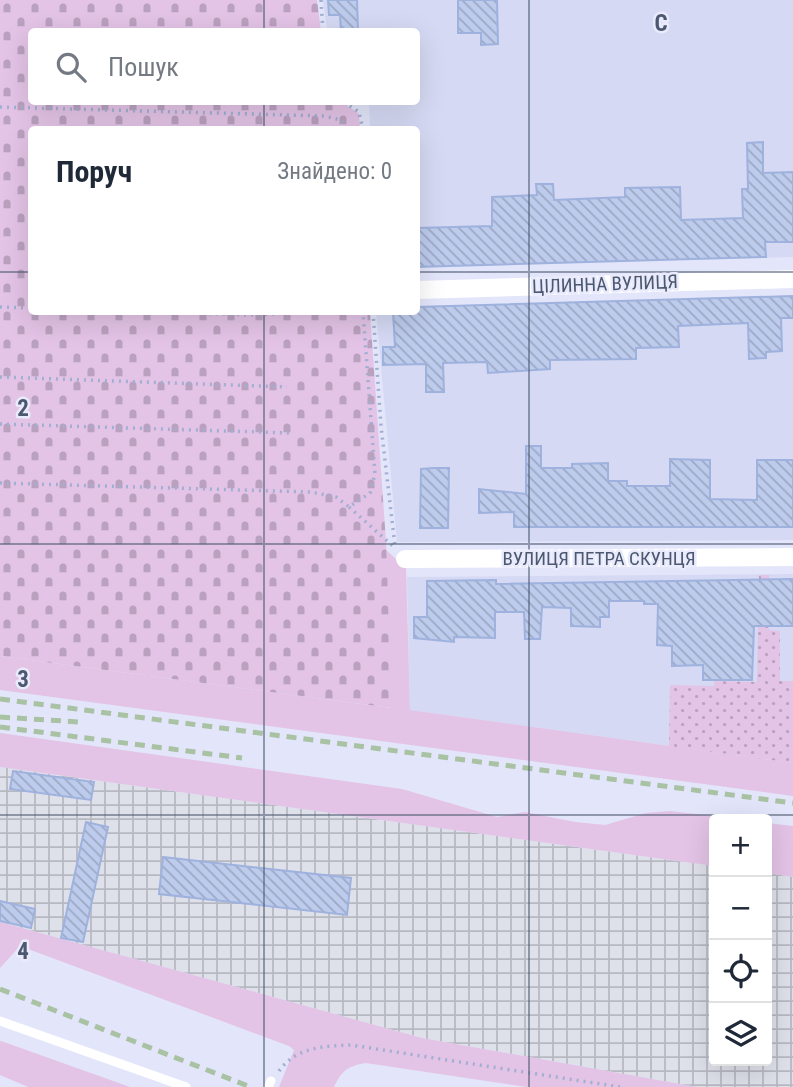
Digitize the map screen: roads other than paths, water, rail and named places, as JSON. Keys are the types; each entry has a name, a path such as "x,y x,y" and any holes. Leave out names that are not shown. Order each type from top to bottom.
{"street":[{"name":"ЦІЛИННА ВУЛИЦЯ","path":"420,290 793,279"},
{"name":"ВУЛИЦЯ ПЕТРА СКУНЦЯ","path":"401,554 793,557"}],"lane":[{"path":"0,1021 186,1087"}],"railway":[{"path":"0,699 793,803"},
{"path":"0,717 79,722"},
{"path":"0,727 242,758"},
{"path":"0,989 248,1086"}]}
